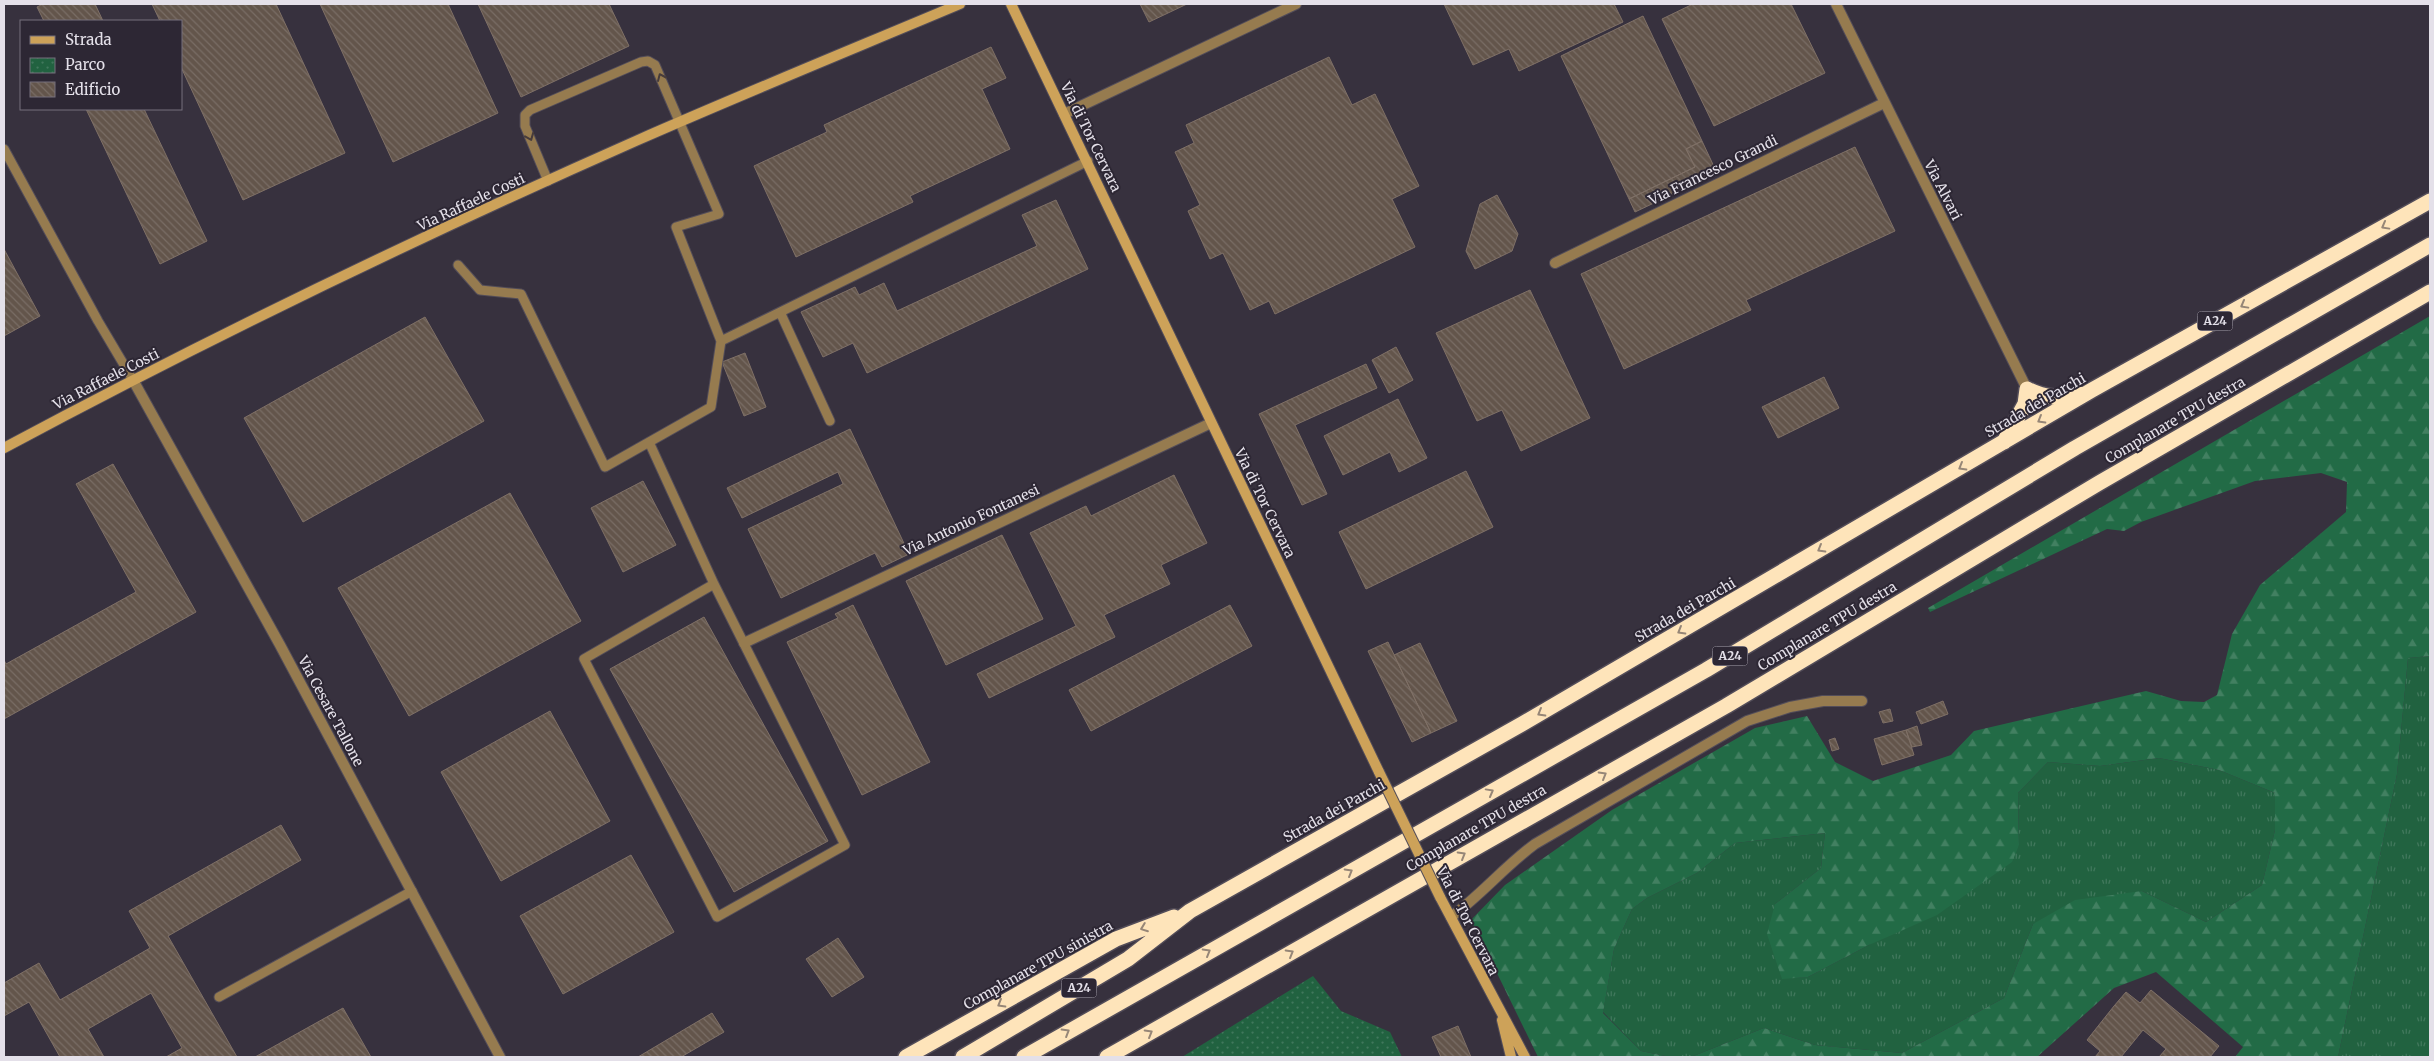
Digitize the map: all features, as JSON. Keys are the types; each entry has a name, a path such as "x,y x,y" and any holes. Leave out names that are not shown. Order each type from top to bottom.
{"highway":[{"name":"Strada dei Parchi","path":"963,1057 1128,959 1190,911 1522,724 2092,390 2429,201"},
{"name":"A24","path":"1024,1057 1706,670 2075,448 2430,244"},
{"name":"Complanare TPU destra","path":"1107,1057 1726,706 2107,478 2430,292"},
{"path":"2004,442 2025,404 2027,388 2043,397 2064,397 2092,390"},
{"name":"Complanare TPU sinistra","path":"906,1057 1116,939 1190,911"}],"street":[{"name":"Via Raffaele Costi","path":"4,448 133,380 368,264 680,122 960,4"},
{"name":"Via di Tor Cervara","path":"1011,4 1440,897 1525,1057"},
{"path":"1064,114 1296,4"},
{"name":"Via Alvari","path":"1836,4 2027,388"},
{"name":"Via Francesco Grandi","path":"1555,263 1884,102"},
{"name":"Via Cesare Tallone","path":"133,380 280,645 500,1057"},
{"name":"Via Antonio Fontanesi","path":"744,643 1211,423"},
{"path":"1450,917 1475,900 1514,860 1535,844 1747,722 1790,707 1823,700 1862,701"},
{"name":"Via di Tor Cervara","path":"1500,1012 1510,1057"}],"lane":[{"path":"458,265 480,290 522,294 605,467 711,407 721,341 676,227 719,214 655,65 648,61 641,62 530,110 525,115 526,126 548,181"},
{"path":"4,149 98,321 133,380"},
{"path":"721,341 1088,161"},
{"path":"780,312 830,422"},
{"path":"649,442 714,584 845,845 717,917 584,659 714,584"},
{"path":"219,997 412,891"}],"green space":[{"path":"2430,316 2430,656 2408,658 2397,774 2338,1057 2235,1057 2243,1047 2156,972 2114,988 2037,1057 1691,1057 1764,1028 1815,1045 1902,1053 2004,998 2033,924 2075,900 2142,891 2206,922 2262,885 2275,830 2275,793 2219,770 2159,758 2100,766 2048,762 2018,793 2019,845 2012,862 1937,915 1869,945 1808,977 1782,979 1767,934 1775,904 1821,868 1825,833 1735,843 1697,873 1647,898 1632,909 1614,949 1603,1013 1641,1051 1670,1057 1538,1057 1471,920 1505,885 1612,810 1755,728 1807,716 1835,762 1873,781 1951,755 1974,731 2146,691 2181,701 2204,702 2217,695 2232,634 2260,585 2346,512 2347,482 2321,473 2255,481 2141,522 2124,531 2107,529 1930,612 1928,608"},
{"path":"2430,656 2430,1057 2338,1057 2397,774 2408,658"},
{"path":"2159,758 2219,770 2275,793 2275,830 2262,885 2206,922 2142,891 2033,924 2004,998 1902,1053 1815,1045 1764,1028 1691,1057 1670,1057 1641,1051 1603,1012 1614,949 1632,909 1647,898 1697,873 1735,843 1825,833 1821,868 1775,904 1782,978 1808,977 1869,945 2019,845 2018,793 2048,762 2100,766"},
{"path":"1313,976 1341,1011 1390,1032 1402,1057 1182,1057"}],"building":[{"path":"43,4 95,4 103,20 44,20 37,7"},
{"path":"152,4 276,4 345,153 243,200 182,69 182,20 160,20"},
{"path":"320,4 448,4 498,113 393,162"},
{"path":"478,4 609,4 629,46 521,97"},
{"path":"1140,4 1187,4 1149,22"},
{"path":"1444,4 1614,4 1623,22 1519,71 1509,49 1473,65"},
{"path":"1693,4 1791,4 1825,73 1714,126 1662,19"},
{"path":"1643,16 1702,141 1686,149 1695,167 1629,199 1561,56"},
{"path":"991,47 1006,78 982,89 1010,149 910,196 913,202 796,257 754,166 827,132 824,125"},
{"path":"1329,57 1352,105 1375,94 1419,186 1392,199 1415,247 1275,314 1269,301 1250,310 1223,253 1210,259 1188,211 1200,205 1175,152 1194,143 1186,125"},
{"path":"86,110 144,110 207,241 160,264"},
{"path":"1702,141 1717,173 1635,212 1629,199 1695,167 1686,149"},
{"path":"1855,147 1895,231 1746,300 1751,310 1624,369 1581,274"},
{"path":"1497,195 1518,234 1512,251 1475,269 1466,251 1480,204"},
{"path":"1056,200 1088,269 867,373 853,343 823,357 801,312 855,287 859,295 884,283 897,311 1037,246 1022,215"},
{"path":"4,249 40,316 4,336"},
{"path":"1530,290 1590,418 1521,451 1502,410 1477,421 1436,333"},
{"path":"425,317 484,421 303,522 244,418"},
{"path":"1396,347 1413,380 1389,393 1372,360"},
{"path":"745,353 766,407 744,416 722,362"},
{"path":"1366,364 1377,388 1295,425 1327,494 1302,505 1259,414"},
{"path":"1824,377 1839,408 1778,438 1762,407"},
{"path":"1398,399 1427,458 1399,472 1390,452 1343,475 1324,436"},
{"path":"850,429 909,554 882,567 875,553 781,598 748,529 843,484 838,472 742,518 727,488"},
{"path":"113,464 196,612 4,719 4,660 6,664 136,592 76,484"},
{"path":"1466,471 1493,527 1366,589 1339,532"},
{"path":"1174,475 1207,543 1161,565 1170,584 1104,615 1115,637 989,698 977,674 1076,626 1030,533 1086,506 1091,516"},
{"path":"643,481 676,545 623,572 591,508"},
{"path":"510,493 581,621 409,716 338,588"},
{"path":"1002,535 1043,619 946,665 906,581"},
{"path":"853,605 930,762 862,795 787,642 838,618 835,614"},
{"path":"1230,605 1252,646 1091,731 1069,690"},
{"path":"704,617 828,841 734,892 610,669"},
{"path":"1388,642 1431,733 1412,742 1368,651"},
{"path":"1420,643 1457,721 1431,733 1394,655"},
{"path":"1943,701 1948,714 1921,724 1916,712"},
{"path":"1890,709 1893,721 1883,723 1879,712"},
{"path":"550,711 610,821 501,881 441,772"},
{"path":"1917,726 1922,745 1912,747 1906,730"},
{"path":"1906,730 1914,755 1882,765 1874,739"},
{"path":"1835,738 1839,749 1832,751 1829,740"},
{"path":"281,825 301,860 168,936 237,1057 166,1057 182,1048 151,993 88,1029 104,1057 60,1057 29,1002 4,1016 4,983 39,963 60,1000 150,948 129,911"},
{"path":"631,855 674,932 563,994 520,916"},
{"path":"838,938 864,977 832,997 806,959"},
{"path":"2151,990 2219,1046 2210,1057 2159,1057 2166,1049 2143,1030 2121,1057 2095,1057 2100,1051 2087,1040 2114,1006 2126,992 2140,1003"},
{"path":"343,1008 371,1057 255,1057"},
{"path":"712,1013 724,1032 681,1057 638,1057"},
{"path":"1458,1026 1471,1057 1441,1057 1432,1037"}]}
